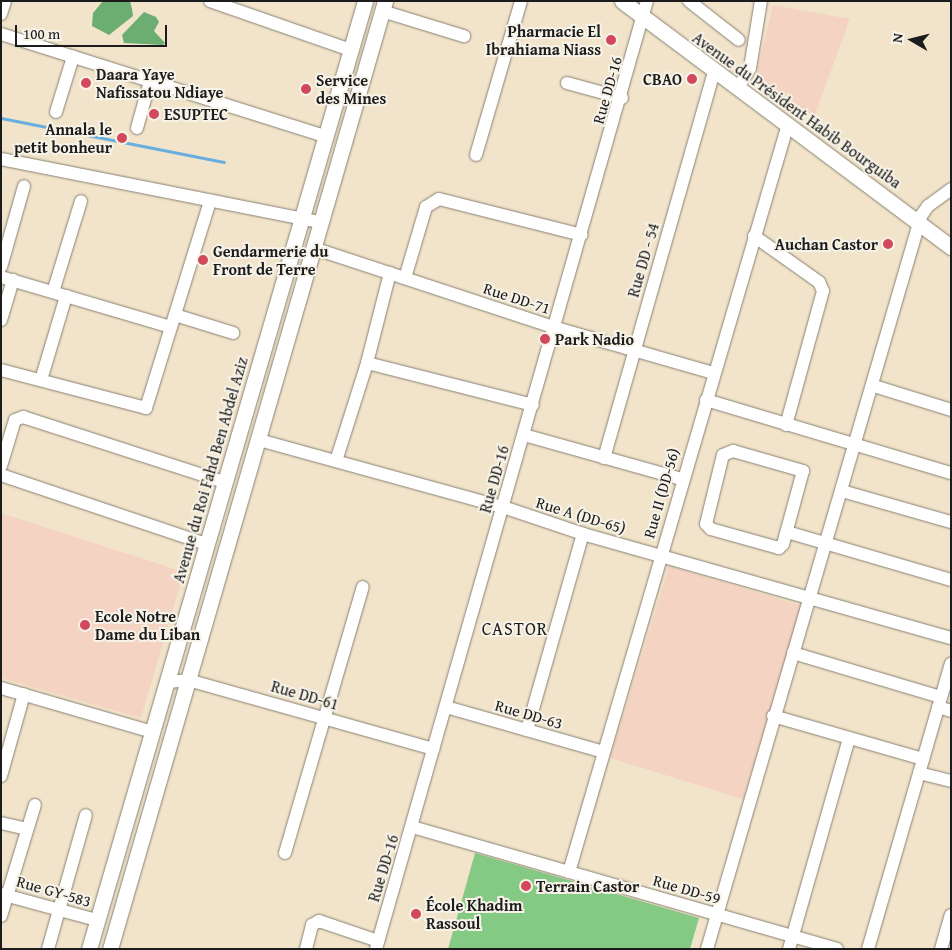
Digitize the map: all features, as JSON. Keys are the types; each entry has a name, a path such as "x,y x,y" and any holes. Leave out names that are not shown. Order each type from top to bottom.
{"main road":[{"name":"Avenue du Roi Fahd Ben Abdel Aziz","path":"89,949 365,1"},
{"name":"Avenue du Président Habib Bourguiba","path":"622,1 951,248"},
{"path":"110,949 259,440 383,6"}],"street":[{"path":"1,14 5,1"},
{"path":"210,1 351,50"},
{"path":"476,155 521,1"},
{"name":"Rue DD-16","path":"377,945 645,18 647,1"},
{"path":"688,1 739,40"},
{"path":"738,88 750,68 761,1"},
{"path":"383,6 464,36"},
{"path":"1,34 326,136"},
{"path":"56,112 73,57"},
{"name":"Rue DD - 54","path":"604,458 714,71"},
{"path":"137,128 150,81"},
{"path":"567,83 622,98"},
{"name":"Rue II (DD-56)","path":"569,872 682,479 788,124"},
{"path":"1,158 320,222"},
{"path":"1,267 24,186"},
{"path":"707,949 773,716 874,386 924,210 951,189"},
{"path":"405,278 426,207 439,199 582,235"},
{"path":"53,292 81,201"},
{"path":"1,370 146,408 210,201"},
{"path":"754,236 818,282 823,291 786,425"},
{"name":"Rue DD-71","path":"313,248 556,328 634,352 714,373"},
{"path":"336,461 367,363 390,273"},
{"path":"2,316 7,279 66,296 233,333"},
{"path":"41,380 66,296"},
{"path":"367,363 533,405"},
{"path":"874,386 950,408"},
{"path":"706,400 951,473"},
{"path":"1,466 15,420 23,417 224,482"},
{"path":"524,435 682,479"},
{"name":"Rue A (DD-65)","path":"259,440 503,507 583,534 811,596 951,638"},
{"path":"727,452 803,471 804,478 786,532 783,544 775,548 711,529 706,524 723,456 727,452"},
{"path":"1,475 206,544"},
{"path":"842,491 951,522"},
{"path":"786,532 951,580"},
{"path":"527,730 583,534"},
{"path":"285,853 363,587"},
{"path":"792,653 943,705"},
{"path":"868,949 923,759 943,705 951,664"},
{"name":"Rue DD-61","path":"167,682 188,680 434,749"},
{"path":"1,688 152,732"},
{"path":"1,776 3,760 24,694"},
{"name":"Rue DD-63","path":"446,707 604,752"},
{"path":"773,716 923,759"},
{"path":"789,949 849,739"},
{"path":"919,773 951,781"},
{"path":"1,916 4,894 34,804"},
{"path":"48,949 86,815"},
{"path":"1,823 26,829"},
{"name":"Rue DD-59","path":"412,827 837,949"},
{"name":"Rue GY-583","path":"4,894 59,911 97,920"},
{"path":"941,949 951,915"},
{"path":"306,949 312,925 319,921 377,945"}],"shaded area":[{"path":"773,5 850,19 814,117 756,75"},
{"name":"Ecole Notre Dame du Liban","path":"1,513 184,572 141,718 1,678"},
{"path":"669,566 802,606 743,799 610,758"}],"green space":[{"path":"103,1 130,1 132,9 133,16 109,35 92,26 93,13"},
{"path":"144,12 156,17 159,22 154,31 165,43 163,45 124,43 122,35"},
{"name":"Terrain Castor","path":"475,853 699,918 690,949 448,949"}],"waterway":[{"path":"1,118 224,162"}],"place":[{"name":"Pharmacie El Ibrahiama Niass","path":"611,40"},
{"name":"CBAO","path":"692,79"},
{"name":"Daara Yaye Nafissatou Ndiaye","path":"86,83"},
{"name":"Service des Mines","path":"306,89"},
{"name":"ESUPTEC","path":"154,114"},
{"name":"Annala le petit bonheur","path":"122,138"},
{"name":"Auchan Castor","path":"888,244"},
{"name":"Gendarmerie du Front de Terre","path":"203,260"},
{"name":"Park Nadio","path":"545,339"},
{"name":"Ecole Notre Dame du Liban","path":"85,625"},
{"name":"Terrain Castor","path":"526,886"},
{"name":"École Khadim Rassoul","path":"416,914"}],"district":[{"name":"CASTOR","path":"515,629"}]}
